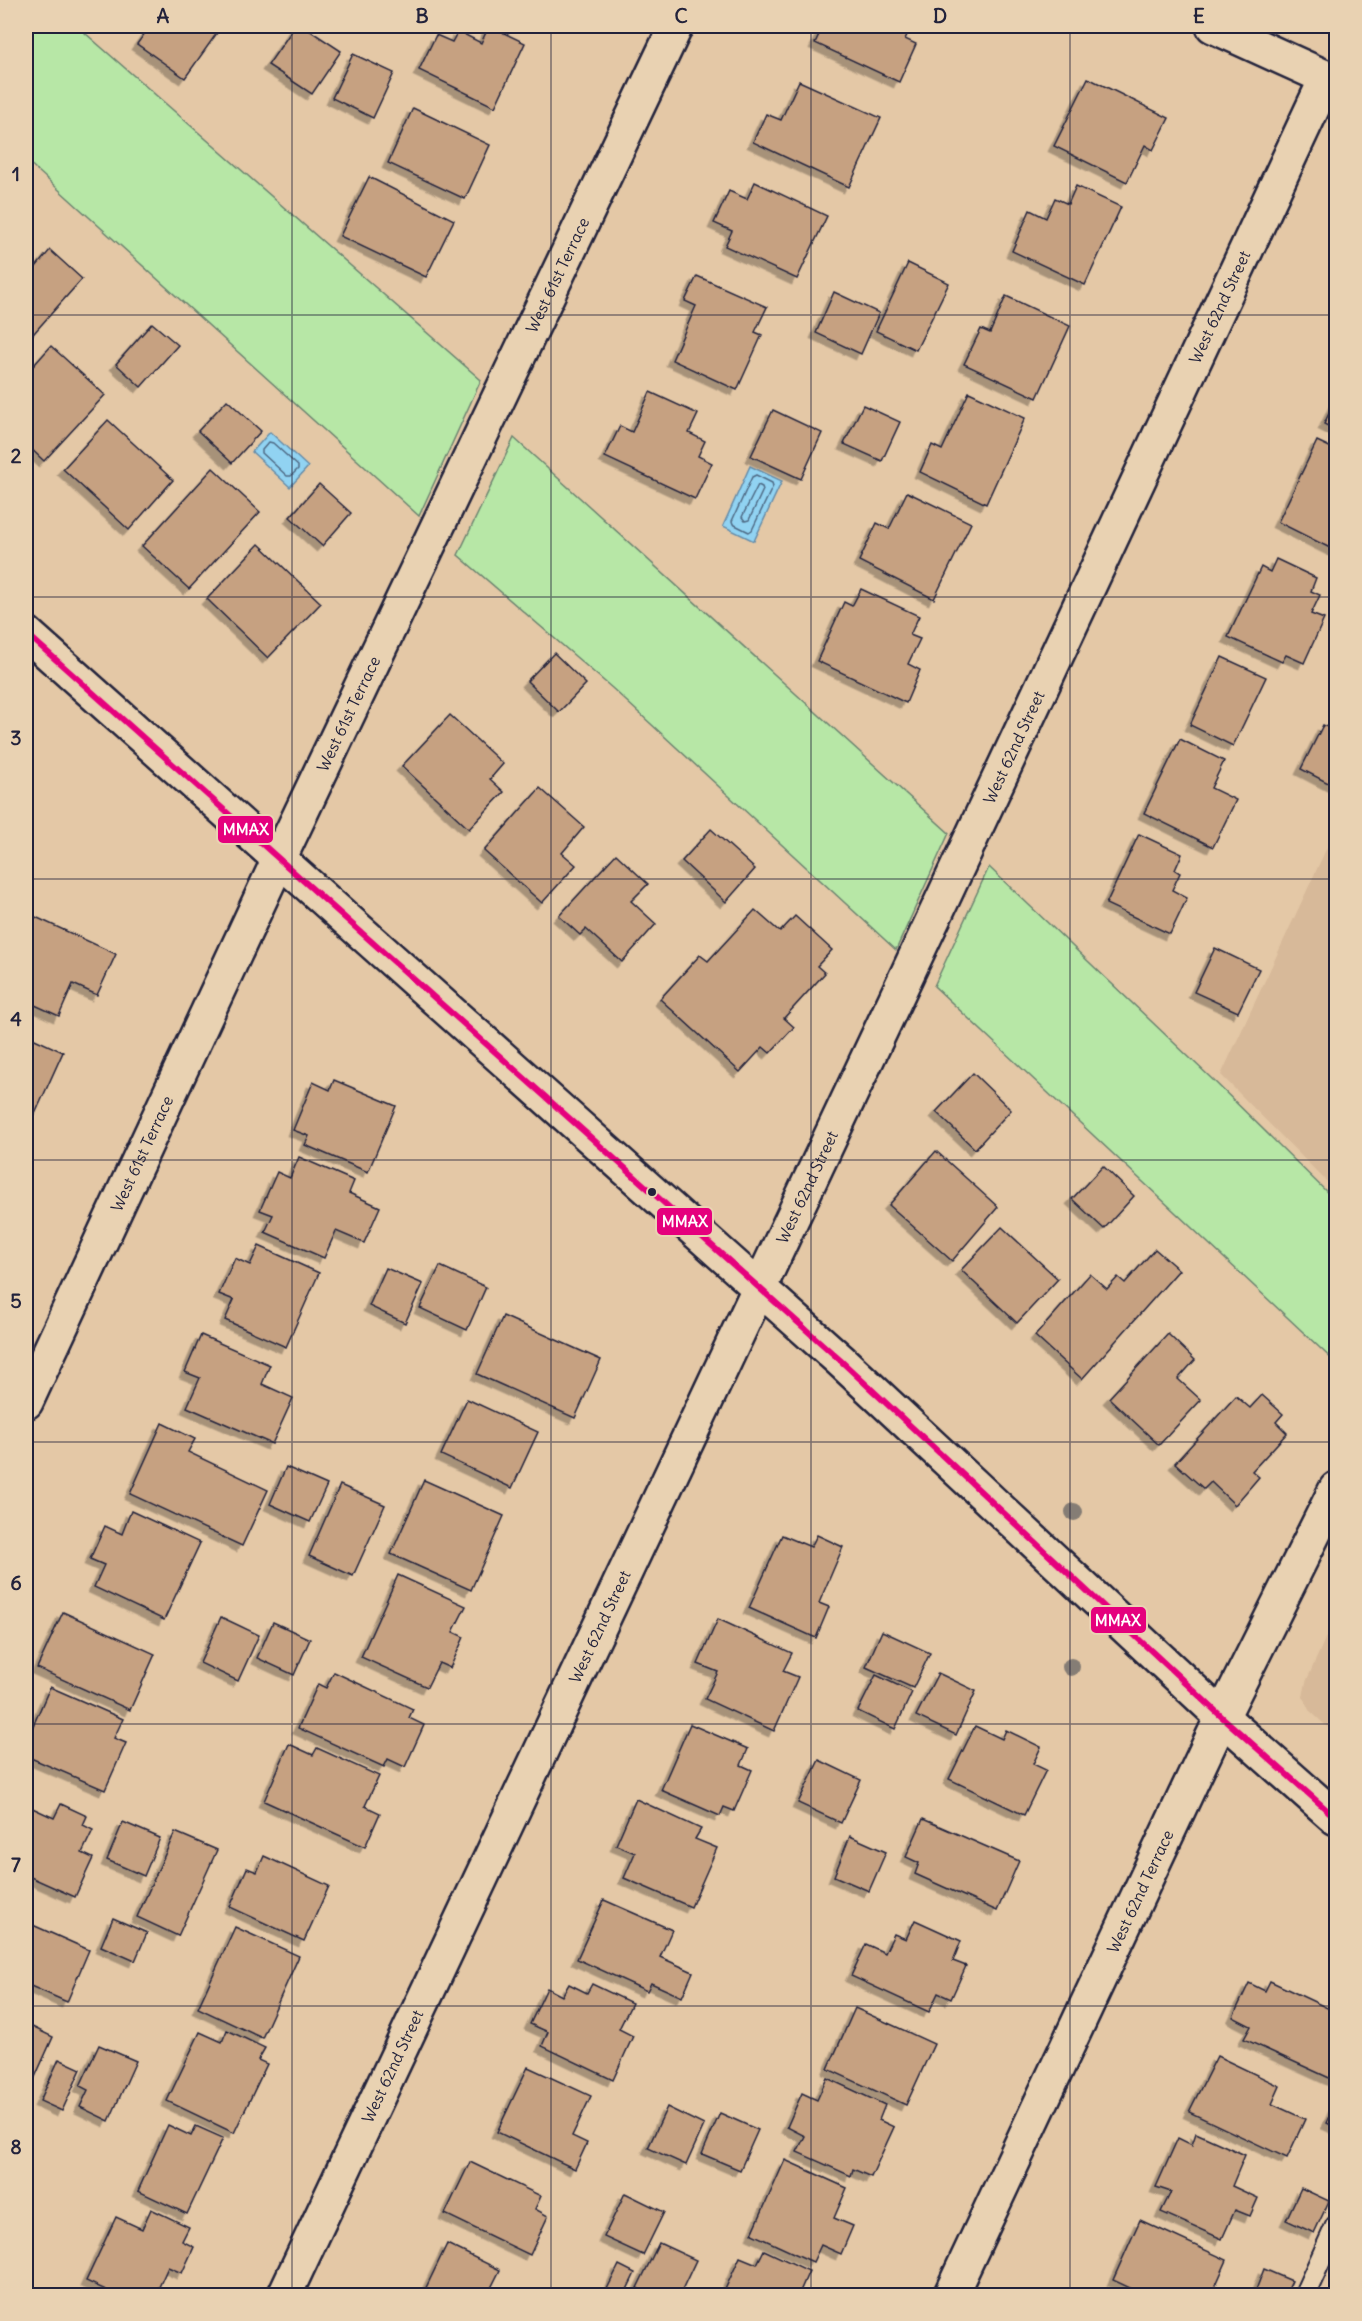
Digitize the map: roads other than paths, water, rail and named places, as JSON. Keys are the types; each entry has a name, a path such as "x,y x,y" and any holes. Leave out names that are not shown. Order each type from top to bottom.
{"street":[{"name":"West 61st Terrace","path":"26,1402 279,859 676,26"},
{"path":"1213,26 1332,80"},
{"name":"West 62nd Street","path":"284,2295 1332,80"},
{"path":"26,633 840,1360 1222,1717 1336,1818"},
{"name":"West 62nd Terrace","path":"950,2295 1222,1717 1336,1489"}],"lane":[{"path":"1304,2295 1336,2226"}],"water":[{"path":"270,432 308,467 290,487 252,452"},
{"path":"750,466 782,481 754,541 723,526"}]}
